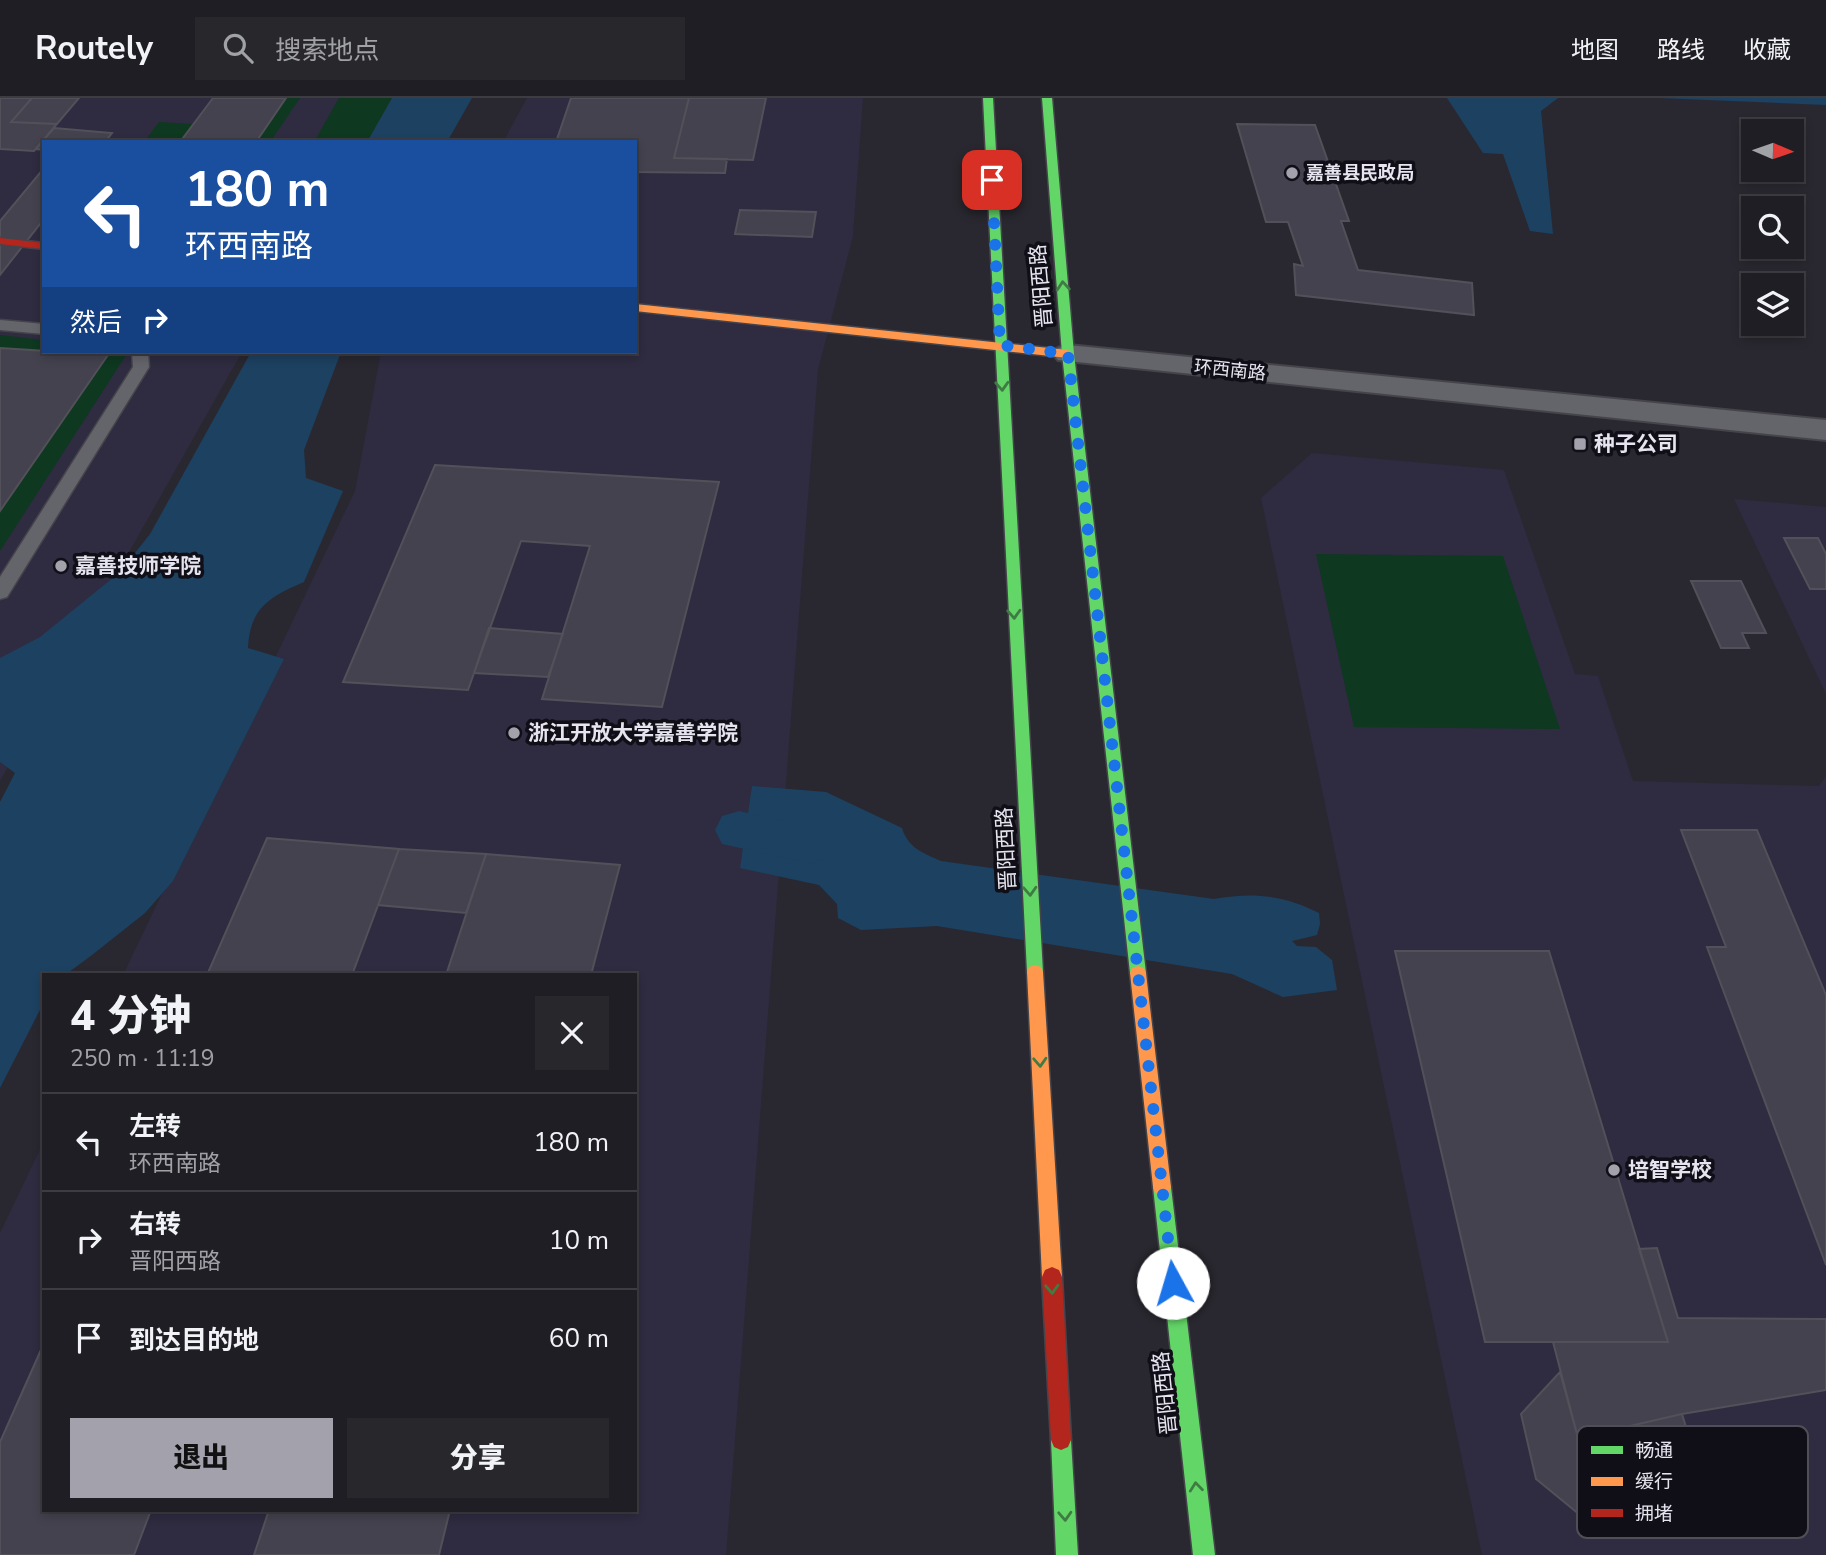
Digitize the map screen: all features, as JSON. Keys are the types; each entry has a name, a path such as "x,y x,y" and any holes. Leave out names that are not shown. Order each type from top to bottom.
{"main road":[{"name":"晋阳西路","path":"988,98 1067,1555"},
{"name":"晋阳西路","path":"1047,98 1068,354 1204,1555"},
{"path":"0,241 42,246"},
{"name":"环西南路","path":"637,307 1068,354"}],"street":[{"name":"环西南路","path":"1068,354 1826,430"}],"lane":[{"path":"0,325 42,329"},
{"path":"0,592 141,367 140,354"}],"shaded area":[{"name":"嘉善技师学院","path":"0,98 386,98 362,140 42,140 42,354 241,354 0,781"},
{"name":"浙江开放大学嘉善学院","path":"527,98 863,98 853,236 818,370 726,1555 0,1555 0,1233 42,1145 42,1512 637,1512 637,973 124,973 355,491 381,354 637,354 637,140 504,140"},
{"name":"培智学校","path":"1312,453 1504,470 1575,674 1598,676 1633,781 1819,786 1826,776 1826,1555 1482,1555 1261,498"},
{"path":"1734,499 1826,507 1826,694"}],"green space":[{"path":"213,98 300,98 271,140 146,140 159,122 193,124"},
{"path":"339,98 392,98 368,140 315,140"},
{"path":"0,335 42,340 42,351 0,348"},
{"path":"92,354 127,354 0,551 0,511 108,355"},
{"path":"1316,554 1503,556 1560,729 1354,727"}],"water":[{"path":"392,98 472,98 448,140 368,140"},
{"path":"1447,98 1558,98 1541,111 1553,234 1530,231 1503,154 1483,153"},
{"path":"1659,98 1826,98 1826,105"},
{"path":"250,354 340,354 304,450 306,478 343,491 304,582 271,599 257,613 250,634 248,648 284,659 173,881 145,913 68,973 42,973 42,1006 0,1088 0,802 15,773 0,762 0,658 40,637 120,572 150,534"},
{"path":"752,786 826,792 902,828 912,845 941,861 1214,899 1255,896 1293,902 1319,913 1320,924 1317,935 1292,941 1297,946 1316,947 1332,960 1337,990 1283,997 1232,974 937,926 861,930 838,918 837,904 819,885 740,868"}],"building":[{"path":"0,98 79,98 34,151 0,149"},
{"path":"32,98 79,98 57,124 11,122"},
{"path":"213,98 286,98 257,140 182,140"},
{"path":"571,98 689,98 674,158 727,159 725,173 637,172 637,140 557,140"},
{"path":"689,98 766,98 753,160 674,158"},
{"name":"嘉善县民政局","path":"1237,124 1315,125 1349,221 1341,221 1358,270 1472,283 1474,315 1296,295 1294,264 1303,266 1288,222 1266,222"},
{"path":"54,128 112,133 107,140 44,140"},
{"path":"42,170 42,222 0,275 0,221"},
{"path":"740,210 816,212 812,237 735,234"},
{"path":"0,348 42,351 42,354 108,355 0,511"},
{"path":"435,465 719,482 662,707 542,699 590,546 521,541 468,690 343,682"},
{"path":"1784,538 1818,538 1826,554 1826,589 1810,589"},
{"path":"1691,581 1741,581 1766,633 1742,633 1749,648 1721,648"},
{"path":"489,628 563,634 548,677 474,673"},
{"path":"1681,830 1757,830 1826,995 1826,1265 1707,947 1726,947"},
{"path":"267,838 399,849 353,973 208,973"},
{"path":"399,849 486,854 466,913 378,905"},
{"path":"486,854 620,865 592,973 447,973"},
{"path":"1395,951 1549,951 1668,1342 1485,1342"},
{"path":"1657,1248 1678,1318 1826,1319 1826,1390 1682,1414 1630,1426 1577,1426 1577,1434 1553,1342 1668,1342 1639,1249"},
{"path":"42,1348 42,1512 150,1512 134,1555 0,1555 0,1442"},
{"path":"1560,1372 1577,1434 1577,1513 1536,1479 1521,1414"},
{"path":"1682,1414 1686,1426 1630,1426"},
{"path":"268,1512 450,1512 439,1555 254,1555"}],"waterway":[{"path":"739,830 808,844"}],"traffic: fast":[{"path":"988,98 1035,972"},
{"path":"1047,98 1068,354 1138,973"},
{"path":"1162,1187 1204,1555"},
{"path":"1061,1440 1067,1555"}],"traffic: slow":[{"path":"637,307 1068,354"},
{"path":"1035,972 1052,1277"},
{"path":"1138,973 1162,1187"}],"traffic: jam":[{"path":"0,241 42,246"},
{"path":"1052,1277 1061,1440"}],"place":[{"name":"嘉善县民政局","path":"1292,173"},
{"name":"种子公司","path":"1580,444"},
{"name":"嘉善技师学院","path":"61,566"},
{"name":"浙江开放大学嘉善学院","path":"514,733"},
{"name":"培智学校","path":"1614,1170"}],"route":[{"path":"992,180 1000,345 1068,354 1173,1283"}]}
